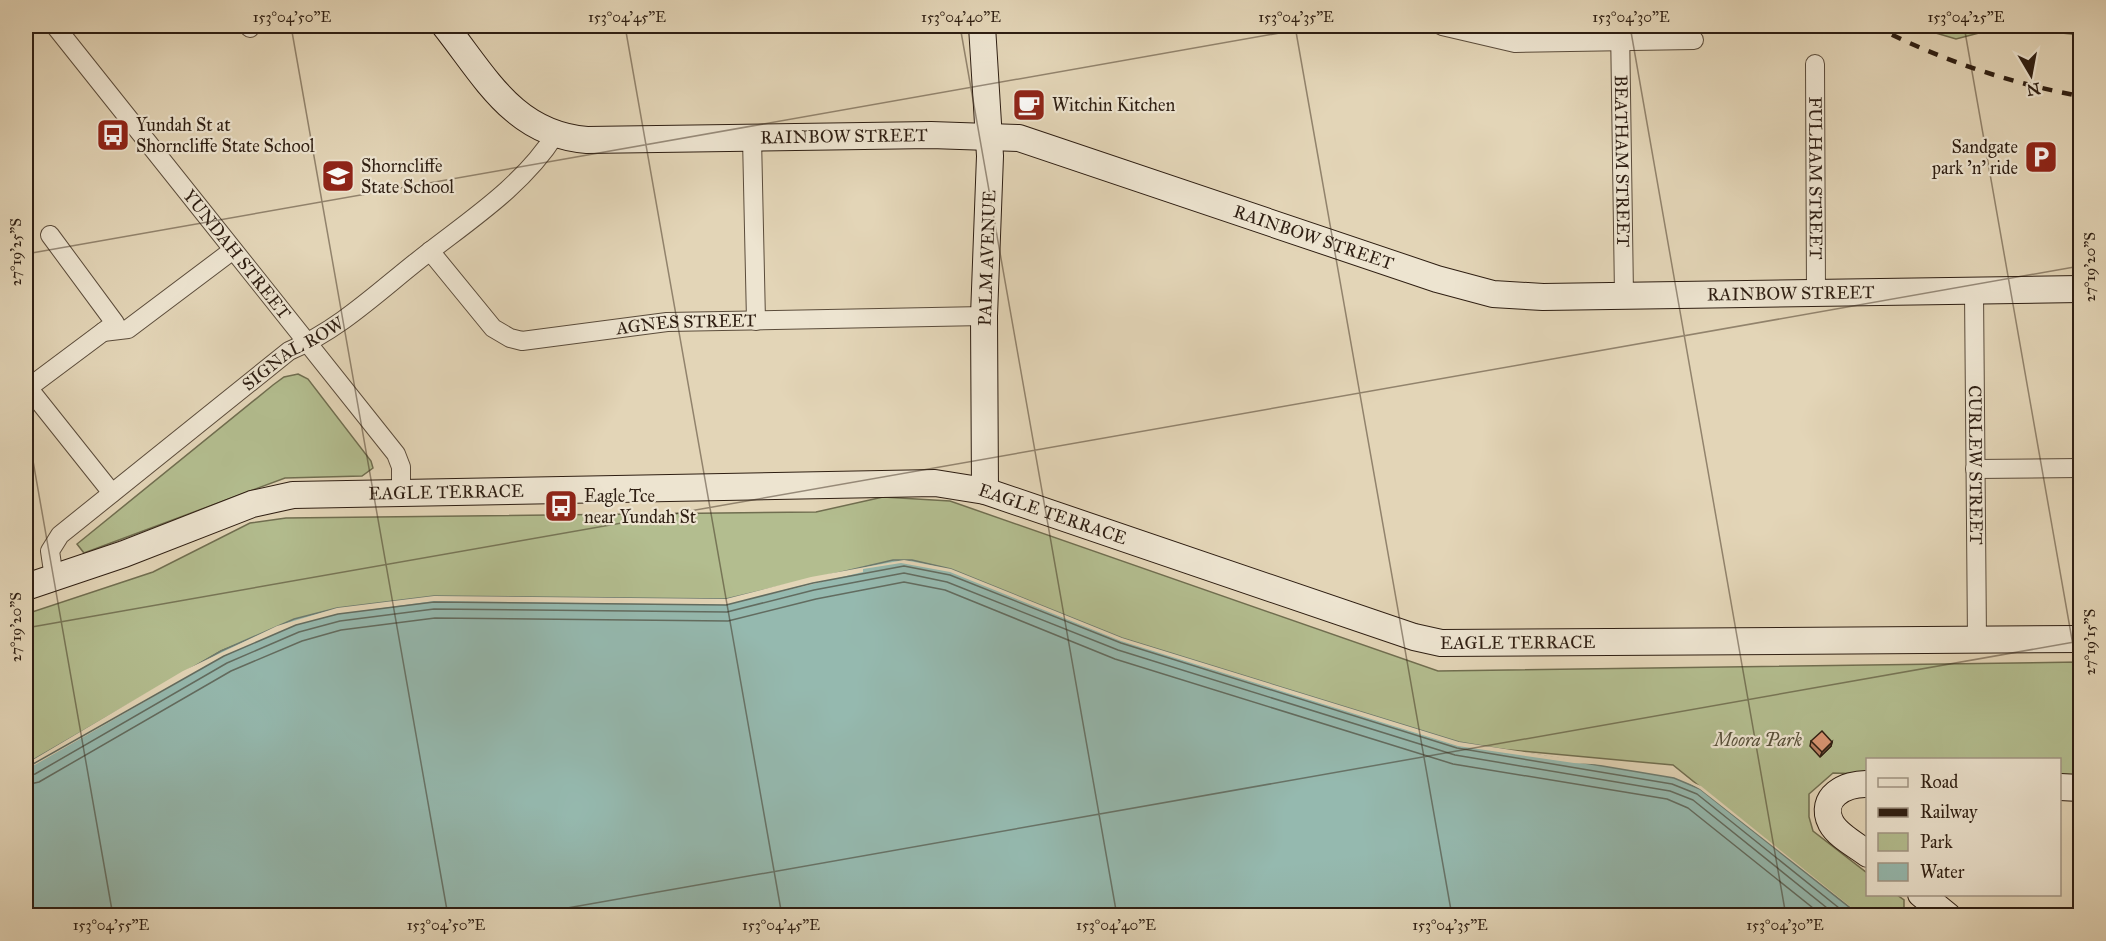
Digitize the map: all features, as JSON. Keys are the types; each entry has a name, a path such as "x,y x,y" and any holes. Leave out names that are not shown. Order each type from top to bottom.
{"street":[{"name":"YUNDAH STREET","path":"55,26 306,344 396,454 401,467 401,491"},
{"name":"RAINBOW STREET","path":"445,26 513,110 535,127 555,135 587,140 989,135 1029,141 1464,288 1517,296 2080,289"},
{"name":"PALM AVENUE","path":"982,26 989,135 984,316 985,491"},
{"path":"1442,26 1472,30 1515,43 1620,34 1694,40"},
{"name":"BEATHAM STREET","path":"1620,34 1624,295"},
{"name":"FULHAM STREET","path":"1815,64 1816,293"},
{"name":"SIGNAL ROW","path":"54,578 50,551 56,539 289,351 325,335 520,179 542,156 555,135"},
{"path":"752,138 756,321"},
{"path":"50,236 115,323 27,386 112,493"},
{"path":"104,332 128,329 233,250"},
{"name":"AGNES STREET","path":"430,251 493,328 510,338 522,341 641,323 984,316"},
{"name":"CURLEW STREET","path":"1974,291 1977,640"},
{"path":"1975,469 2080,468"},
{"name":"EAGLE TERRACE","path":"26,587 265,500 300,494 950,484 985,491 1414,637 1441,643 2080,639"},
{"path":"1866,784 1848,785 1841,788 1829,806 1831,822 1866,852"},
{"path":"2061,787 2080,788"},
{"path":"1924,896 1948,915"}],"green space":[{"path":"1912,26 2080,26 2080,35 2002,27 1956,39"},
{"path":"298,374 308,379 371,461 373,468 362,476 285,478 84,553 77,544 273,385 284,377"},
{"name":"Moora Park","path":"883,497 950,501 1438,671 2080,662 2080,777 2061,777 2061,758 1866,758 1866,774 1833,773 1809,794 1809,817 1813,831 1866,872 1866,896 1898,896 1904,900 1904,912 1909,915 1859,915 1673,765 1455,745 721,602 300,619 221,651 26,765 26,614 153,572 250,523 286,518 816,512"}],"water":[{"path":"893,560 912,560 951,569 1122,638 1459,742 1674,778 1700,789 1859,915 26,915 26,764 221,651 294,619 337,608 434,596 726,599"}],"pier":[{"path":"904,560 951,569 1122,638 1459,742 1608,765 1574,763 1458,746 1121,641 950,572 901,563 863,569 863,572 726,605 434,601 338,614 296,625 224,656 26,770 26,764 183,671 277,626 337,608 434,596 726,599 811,577"},
{"path":"1675,775 1701,786 1862,916 1700,789"}],"building":[{"path":"1822,731 1832,742 1822,752 1811,741"}],"railway":[{"path":"1874,26 1923,49 2000,77 2080,96"}],"place":[{"name":"Witchin Kitchen","path":"1029,105"},
{"name":"Yundah St at Shorncliffe State School","path":"113,135"},
{"name":"Sandgate park 'n' ride","path":"2041,157"},
{"name":"Shorncliffe State School","path":"338,176"},
{"name":"Eagle Tce near Yundah St","path":"561,506"}]}
